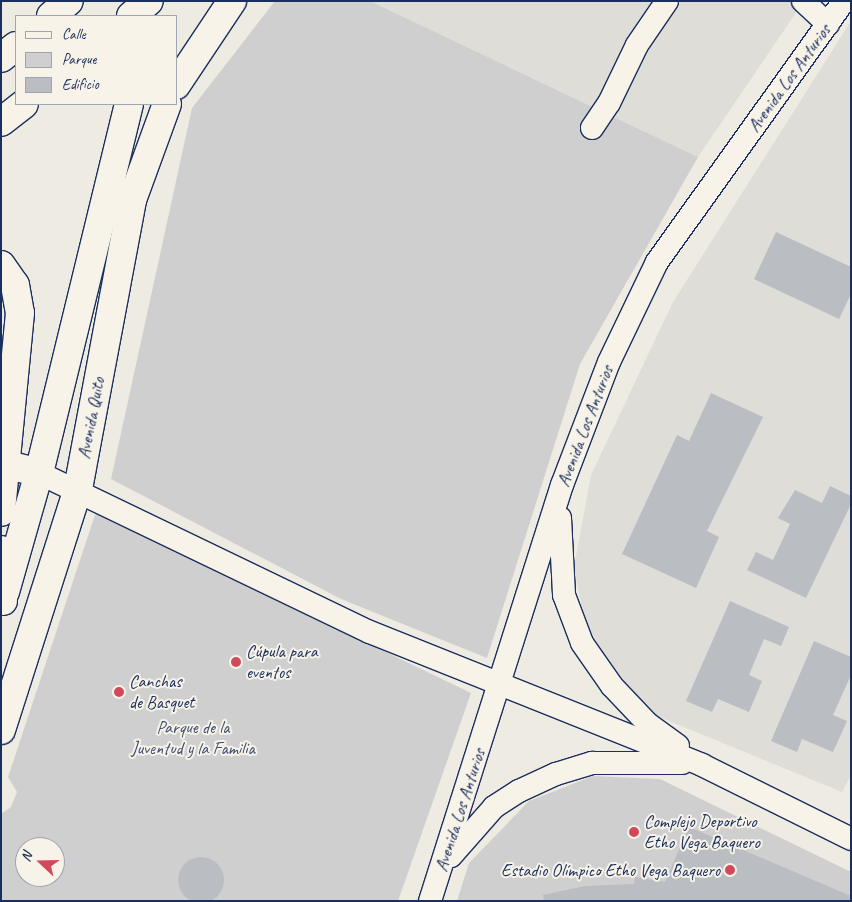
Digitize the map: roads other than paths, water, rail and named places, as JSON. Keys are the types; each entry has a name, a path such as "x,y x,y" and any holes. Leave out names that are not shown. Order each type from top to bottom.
{"main road":[{"path":"52,15 69,1"},
{"path":"132,15 149,1"},
{"path":"152,15 157,1"},
{"path":"178,82 232,1"},
{"path":"1,58 15,47"},
{"path":"1,122 23,105"},
{"name":"Avenida Quito","path":"2,604 39,473 129,105"},
{"name":"Avenida Quito","path":"1,730 78,489 132,200 167,105"},
{"path":"1,265 15,285 20,313 8,465 1,512"},
{"path":"8,465 39,473"},
{"path":"1,550 2,604"}],"street":[{"path":"592,128 609,103 637,45 667,1"},
{"path":"802,1 828,24"},
{"name":"Avenida Los Anturios","path":"430,901 500,686 562,485 609,362 657,262 844,1"},
{"path":"39,473 78,489 370,632 500,686 702,764 851,839"},
{"path":"562,485 559,542 564,595 582,642 612,686 648,724 702,764"},
{"path":"439,874 468,833 494,807 519,790 556,774 592,763 633,761 702,764"}],"place":[{"name":"Cúpula para eventos","path":"236,662"},
{"name":"Canchas de Basquet","path":"119,692"},
{"name":"Complejo Deportivo Etho Vega Baquero","path":"634,832"},
{"name":"Estadio Olímpico Etho Vega Baquero","path":"730,870"}],"park label":[{"name":"Parque de la Juventud y la Familia","path":"193,738"}]}
